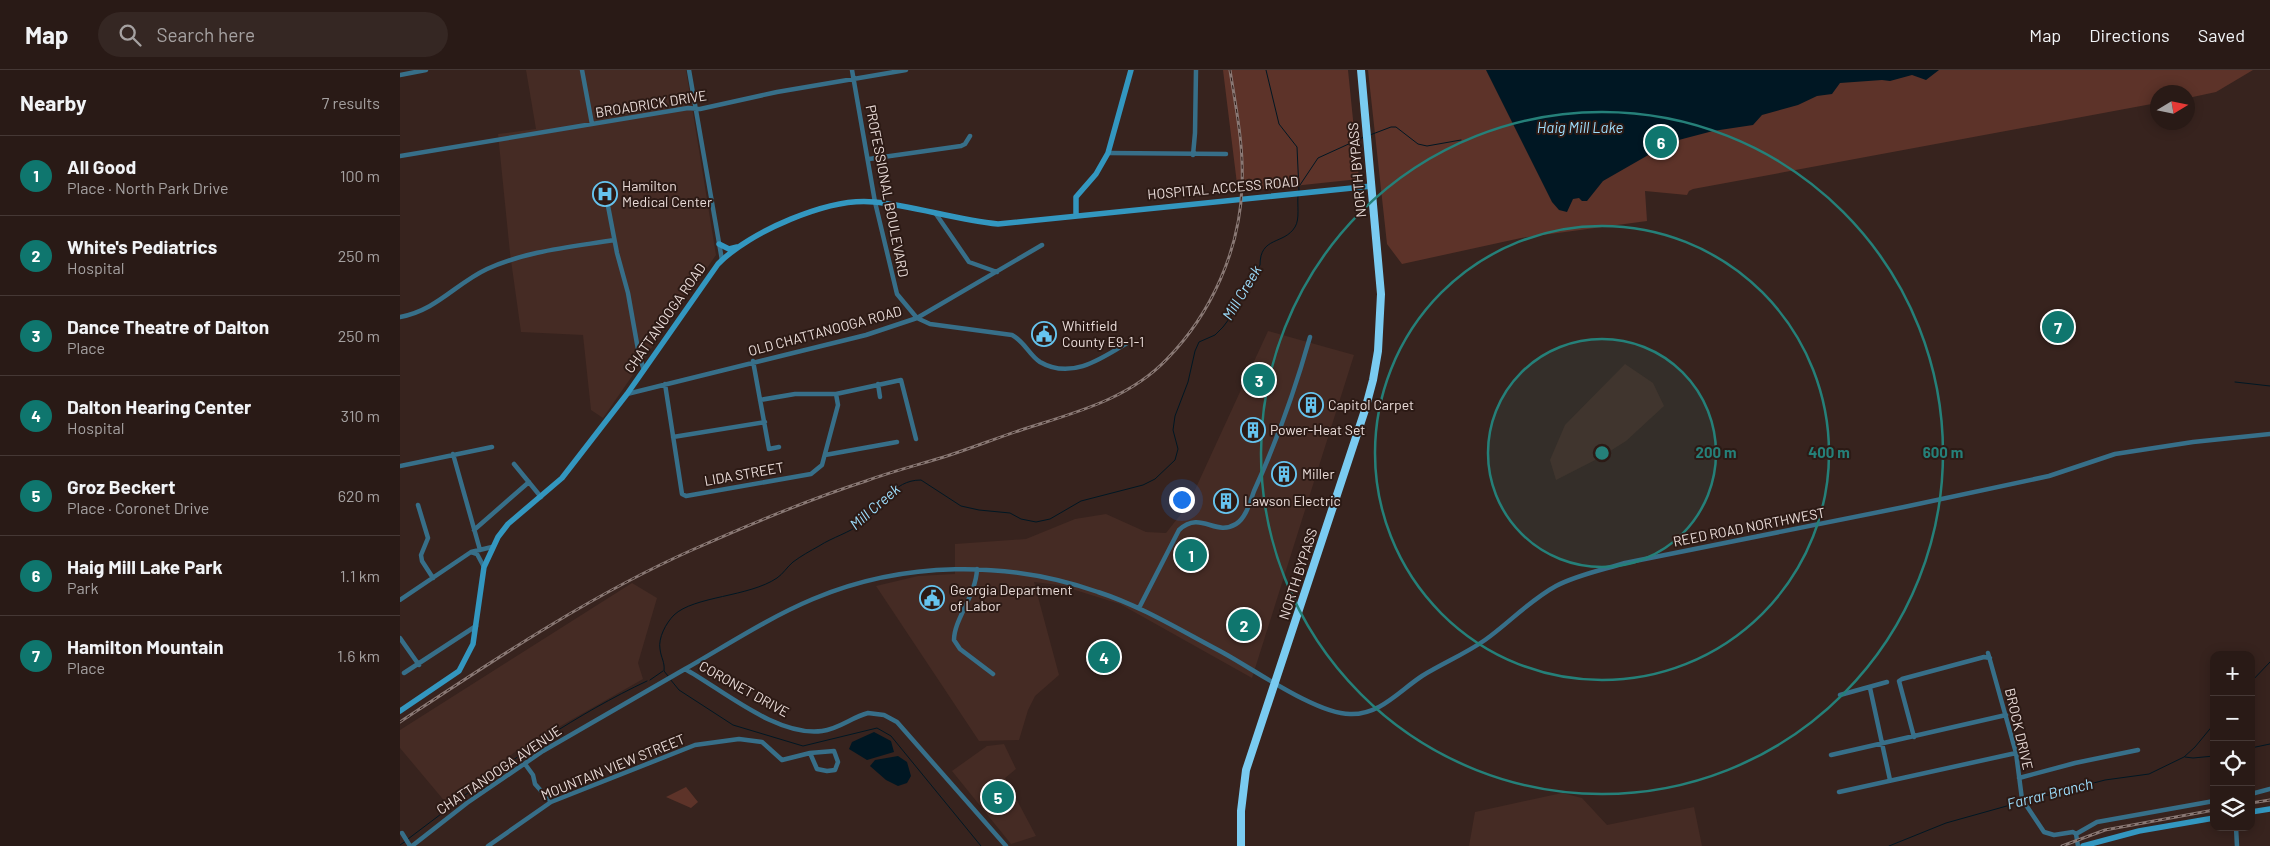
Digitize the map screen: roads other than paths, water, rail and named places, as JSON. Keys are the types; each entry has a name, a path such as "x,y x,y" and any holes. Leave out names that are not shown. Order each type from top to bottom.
{"highway":[{"name":"NORTH BYPASS","path":"1241,846 1241,811 1246,770 1374,380 1380,327 1381,294 1361,70"}],"main road":[{"path":"1076,216 1076,197 1096,174 1108,153 1131,70"},
{"name":"HOSPITAL ACCESS ROAD","path":"1076,216 1372,186"},
{"name":"CHATTANOOGA ROAD","path":"400,711 459,671 473,644 484,567 492,547 508,524 562,478 627,394 722,260 739,247 764,232 816,211 840,204 875,202 970,221 998,224 1076,216"},
{"path":"719,244 729,250 739,247"},
{"path":"2255,811 2270,809"},
{"path":"2083,846 2139,831 2210,819"}],"street":[{"path":"400,74 426,70"},
{"path":"582,70 592,124"},
{"path":"689,70 722,260"},
{"name":"PROFESSIONAL BOULEVARD","path":"852,70 875,202 897,294 917,318"},
{"name":"BROADRICK DRIVE","path":"400,156 695,108 906,70"},
{"path":"1193,155 1196,70"},
{"path":"868,159 961,146 965,144 970,136"},
{"path":"1108,153 1226,154"},
{"path":"604,185 614,240 624,275 639,355 644,370"},
{"path":"936,214 969,262 997,272"},
{"path":"400,317 429,308 465,281 498,264 529,255 614,240"},
{"name":"OLD CHATTANOOGA ROAD","path":"627,394 753,361 866,335 917,318 1042,245"},
{"path":"917,318 930,324 1012,335 1023,342 1041,362 1062,368 1085,367 1127,343"},
{"path":"1139,608 1182,527 1197,521 1223,528 1234,525 1242,518 1280,431 1310,337"},
{"path":"753,361 769,449 779,447"},
{"path":"760,400 795,394 836,394 901,380 916,439"},
{"path":"665,384 673,437 765,422"},
{"path":"878,384 880,397"},
{"path":"836,394 838,405 825,455 897,442"},
{"name":"REED ROAD NORTHWEST","path":"1275,682 1312,703 1330,710 1346,714 1363,713 1376,709 1424,675 1486,639 1540,595 1569,580 1597,571 1625,563 2049,476 2114,454 2193,442 2270,434"},
{"name":"LIDA STREET","path":"673,437 682,494 686,496 811,474 822,465 825,455"},
{"path":"400,466 492,447"},
{"path":"453,454 480,550"},
{"path":"514,464 540,497"},
{"path":"474,530 529,482"},
{"path":"418,505 428,538 421,558 433,578"},
{"path":"400,600 471,552 492,547"},
{"path":"471,552 478,554 484,567"},
{"path":"685,669 774,618 831,592 870,581 915,572 978,569 1055,579 1100,592 1139,608 1275,682"},
{"path":"978,569 974,591 955,629 954,640 960,649 993,674"},
{"path":"404,673 419,665 476,626"},
{"path":"400,638 419,665"},
{"name":"BROCK DRIVE","path":"1914,737 1899,681 1989,656 2016,753 2022,799 2044,832 2054,835 2073,832 2076,834"},
{"name":"CORONET DRIVE","path":"653,687 685,669 774,722 799,730 823,731 868,713 890,717 913,738 1006,846"},
{"path":"1840,694 1870,688 1887,682"},
{"name":"CHATTANOOGA AVENUE","path":"411,846 466,803 543,751 653,687"},
{"path":"1870,688 1890,780"},
{"path":"1831,755 2006,715"},
{"name":"MOUNTAIN VIEW STREET","path":"491,845 551,802 695,745 739,739 762,742 782,760 810,753 834,751 838,762 835,770 816,769 810,753"},
{"path":"2019,778 2075,763 2138,750"},
{"path":"1840,792 2016,753"},
{"path":"525,764 534,775 535,784 551,802"},
{"path":"2255,793 2270,788"},
{"path":"2078,846 2076,834 2097,822 2210,802"},
{"path":"2236,831 2237,846"},
{"path":"402,833 411,846"}],"water":[{"name":"Haig Mill Lake","path":"1486,70 1939,70 1926,80 1912,75 1890,81 1840,83 1832,94 1817,96 1798,105 1762,115 1753,125 1713,131 1671,142 1603,181 1587,201 1582,201 1579,198 1573,199 1567,212 1559,210 1552,202"},
{"path":"874,732 891,741 894,752 867,760 849,749 852,742"},
{"path":"898,756 907,762 911,776 907,783 898,786 886,780 870,766 875,760"}],"waterway":[{"name":"Mill Creek","path":"1266,70 1279,124 1297,147 1299,191"},
{"path":"1370,135 1396,127 1418,144 1427,146 1461,140"},
{"path":"1300,185 1318,158 1364,137"},
{"name":"Mill Creek","path":"668,676 664,671 660,652 660,640 668,622 674,615 695,604 752,589 777,578 799,558 862,523 902,484 921,480 961,506 1010,513 1021,519 1036,522 1050,519 1081,501 1143,485 1155,479 1175,460 1178,449 1173,430 1175,416 1188,382 1199,342 1215,335 1232,315 1260,265 1264,249 1290,233 1295,227 1298,216 1298,195"},
{"path":"2235,382 2270,386"},
{"path":"2255,678 2270,662"},
{"path":"650,680 663,671"},
{"name":"Mill Creek","path":"670,679 679,690 733,725 803,746 877,728 891,736 981,846"},
{"path":"452,805 498,770 571,722 647,681"},
{"name":"Farrar Branch","path":"2025,801 2105,780 2149,774 2184,757 2210,729"},
{"name":"Farrar Branch","path":"2255,747 2270,744"},
{"name":"Farrar Branch","path":"2185,757 2210,756"},
{"name":"Farrar Branch","path":"1889,846 1946,823 2021,802"},
{"path":"408,839 449,808"},
{"path":"400,845 406,841"}],"railway":[{"path":"400,722 507,652 579,608 692,550 822,496 1080,411 1117,395 1152,373 1183,341 1210,301 1229,257 1236,234 1242,186 1242,157 1230,70"},
{"path":"2255,802 2270,800"},
{"path":"2062,846 2105,830 2210,811"}],"place":[{"name":"Haig Mill Lake Park","path":"1661,142"},
{"name":"Hamilton Medical Center","path":"605,194"},
{"name":"Hamilton Mountain","path":"2058,327"},
{"name":"Whitfield County E9-1-1","path":"1044,334"},
{"name":"Dance Theatre of Dalton","path":"1259,380"},
{"name":"Capitol Carpet","path":"1311,405"},
{"name":"Power-Heat Set","path":"1253,430"},
{"name":"Miller","path":"1284,474"},
{"name":"Lawson Electric","path":"1226,501"},
{"name":"All Good","path":"1191,555"},
{"name":"Georgia Department of Labor","path":"932,598"},
{"name":"White's Pediatrics","path":"1244,625"},
{"name":"Dalton Hearing Center","path":"1104,657"},
{"name":"Groz Beckert","path":"998,797"}]}
